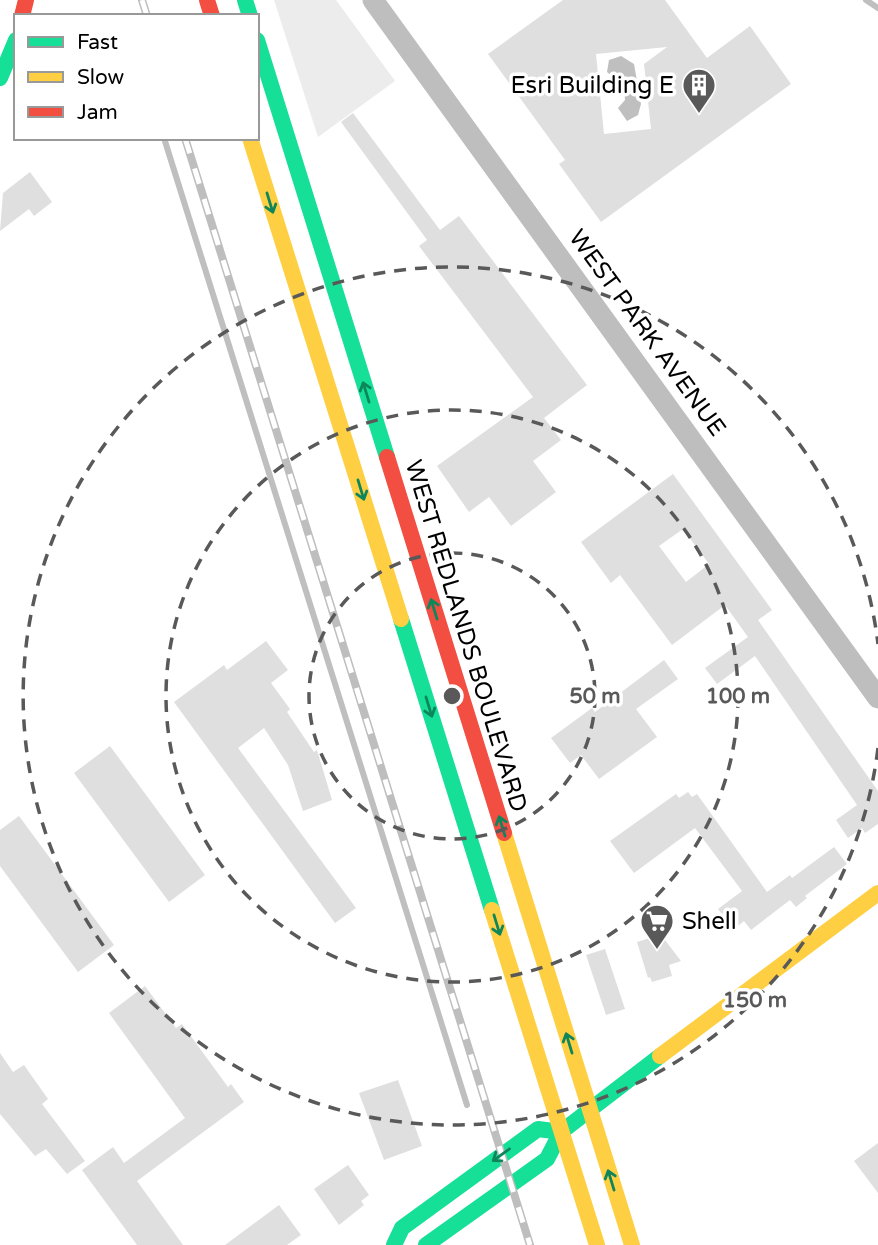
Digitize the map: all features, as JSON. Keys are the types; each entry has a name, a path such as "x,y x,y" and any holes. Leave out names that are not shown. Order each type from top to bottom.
{"main road":[{"path":"0,78 14,45"},
{"name":"WEST REDLANDS BOULEVARD","path":"259,46 632,1245"},
{"path":"251,140 597,1245"},
{"path":"426,1245 547,1158 561,1132 590,1109 878,893"},
{"path":"394,1245 402,1228 529,1135 538,1129 561,1132"}],"street":[{"name":"WEST PARK AVENUE","path":"373,0 878,698"}],"shaded area":[{"path":"274,0 336,0 395,81 318,137"},
{"path":"621,56 634,64 641,104 638,115 627,121 618,108 625,100 624,86 607,72 609,60"}],"building":[{"name":"Esri Building E","path":"563,0 665,0 707,58 750,26 791,84 601,222 559,164 565,160 488,54","holes":["667,47 644,64 651,129 604,134 596,54"]},
{"path":"353,113 440,230 459,216 587,385 544,418 561,440 533,461 556,492 511,526 489,497 469,512 437,466 533,397 419,246 427,240 341,122"},
{"path":"30,172 52,202 34,216 29,209 0,231 3,193"},
{"path":"673,474 772,610 758,620 878,791 878,824 865,833 862,828 848,838 836,820 857,805 755,656 717,684 705,668 748,637 725,605 672,645 620,575 611,583 581,542","holes":["683,529 709,564 686,582 659,546"]},
{"path":"266,641 288,670 271,683 290,709 287,712 314,752 317,750 332,800 303,811 288,765 264,728 238,748 356,908 335,923 174,702 224,665 227,670"},
{"path":"664,660 678,679 636,709 657,737 599,779 581,755 570,763 551,738 592,708 595,712"},
{"path":"110,746 205,875 169,902 74,773"},
{"path":"688,792 692,797 697,794 767,892 790,875 792,878 834,847 847,864 805,896 807,898 796,907 790,900 751,930 744,921 733,930 718,909 742,891 695,828 634,873 610,841 676,794 679,798"},
{"path":"19,816 114,945 78,972 0,866 0,830"},
{"name":"Shell","path":"659,935 661,941 665,940 681,961 669,965 672,976 652,982 650,977 648,978 637,942"},
{"path":"605,949 625,1009 606,1015 586,955"},
{"path":"145,986 176,1028 182,1024 228,1087 231,1084 244,1102 137,1181 183,1245 137,1245 82,1170 113,1147 124,1163 185,1118 109,1013"},
{"path":"0,1053 13,1072 24,1065 48,1099 42,1104 85,1161 67,1174 46,1149 35,1156 0,1114"},
{"path":"398,1080 422,1146 384,1160 359,1093"},
{"path":"878,1143 878,1193 854,1161"},
{"path":"348,1165 369,1195 361,1201 364,1205 339,1225 314,1189"},
{"path":"279,1205 301,1235 287,1245 225,1245"}],"waterway":[{"path":"866,0 878,8"},
{"path":"165,140 467,1105"}],"railway":[{"path":"142,0 146,14"},
{"path":"186,140 530,1245"}],"traffic: fast":[{"path":"245,0 249,14"},
{"path":"0,78 14,45"},
{"path":"259,46 387,457"},
{"path":"401,619 492,910"},
{"path":"426,1245 547,1159 561,1132 660,1056"},
{"path":"394,1245 402,1228 538,1129 561,1132"}],"traffic: slow":[{"path":"251,140 401,619"},
{"path":"504,833 632,1245"},
{"path":"660,1056 878,893"},
{"path":"492,910 597,1245"}],"traffic: jam":[{"path":"22,14 26,0"},
{"path":"207,0 211,14"},
{"path":"387,457 504,833"}],"place":[{"name":"Esri Building E","path":"699,115"},
{"name":"Shell","path":"657,951"}]}
